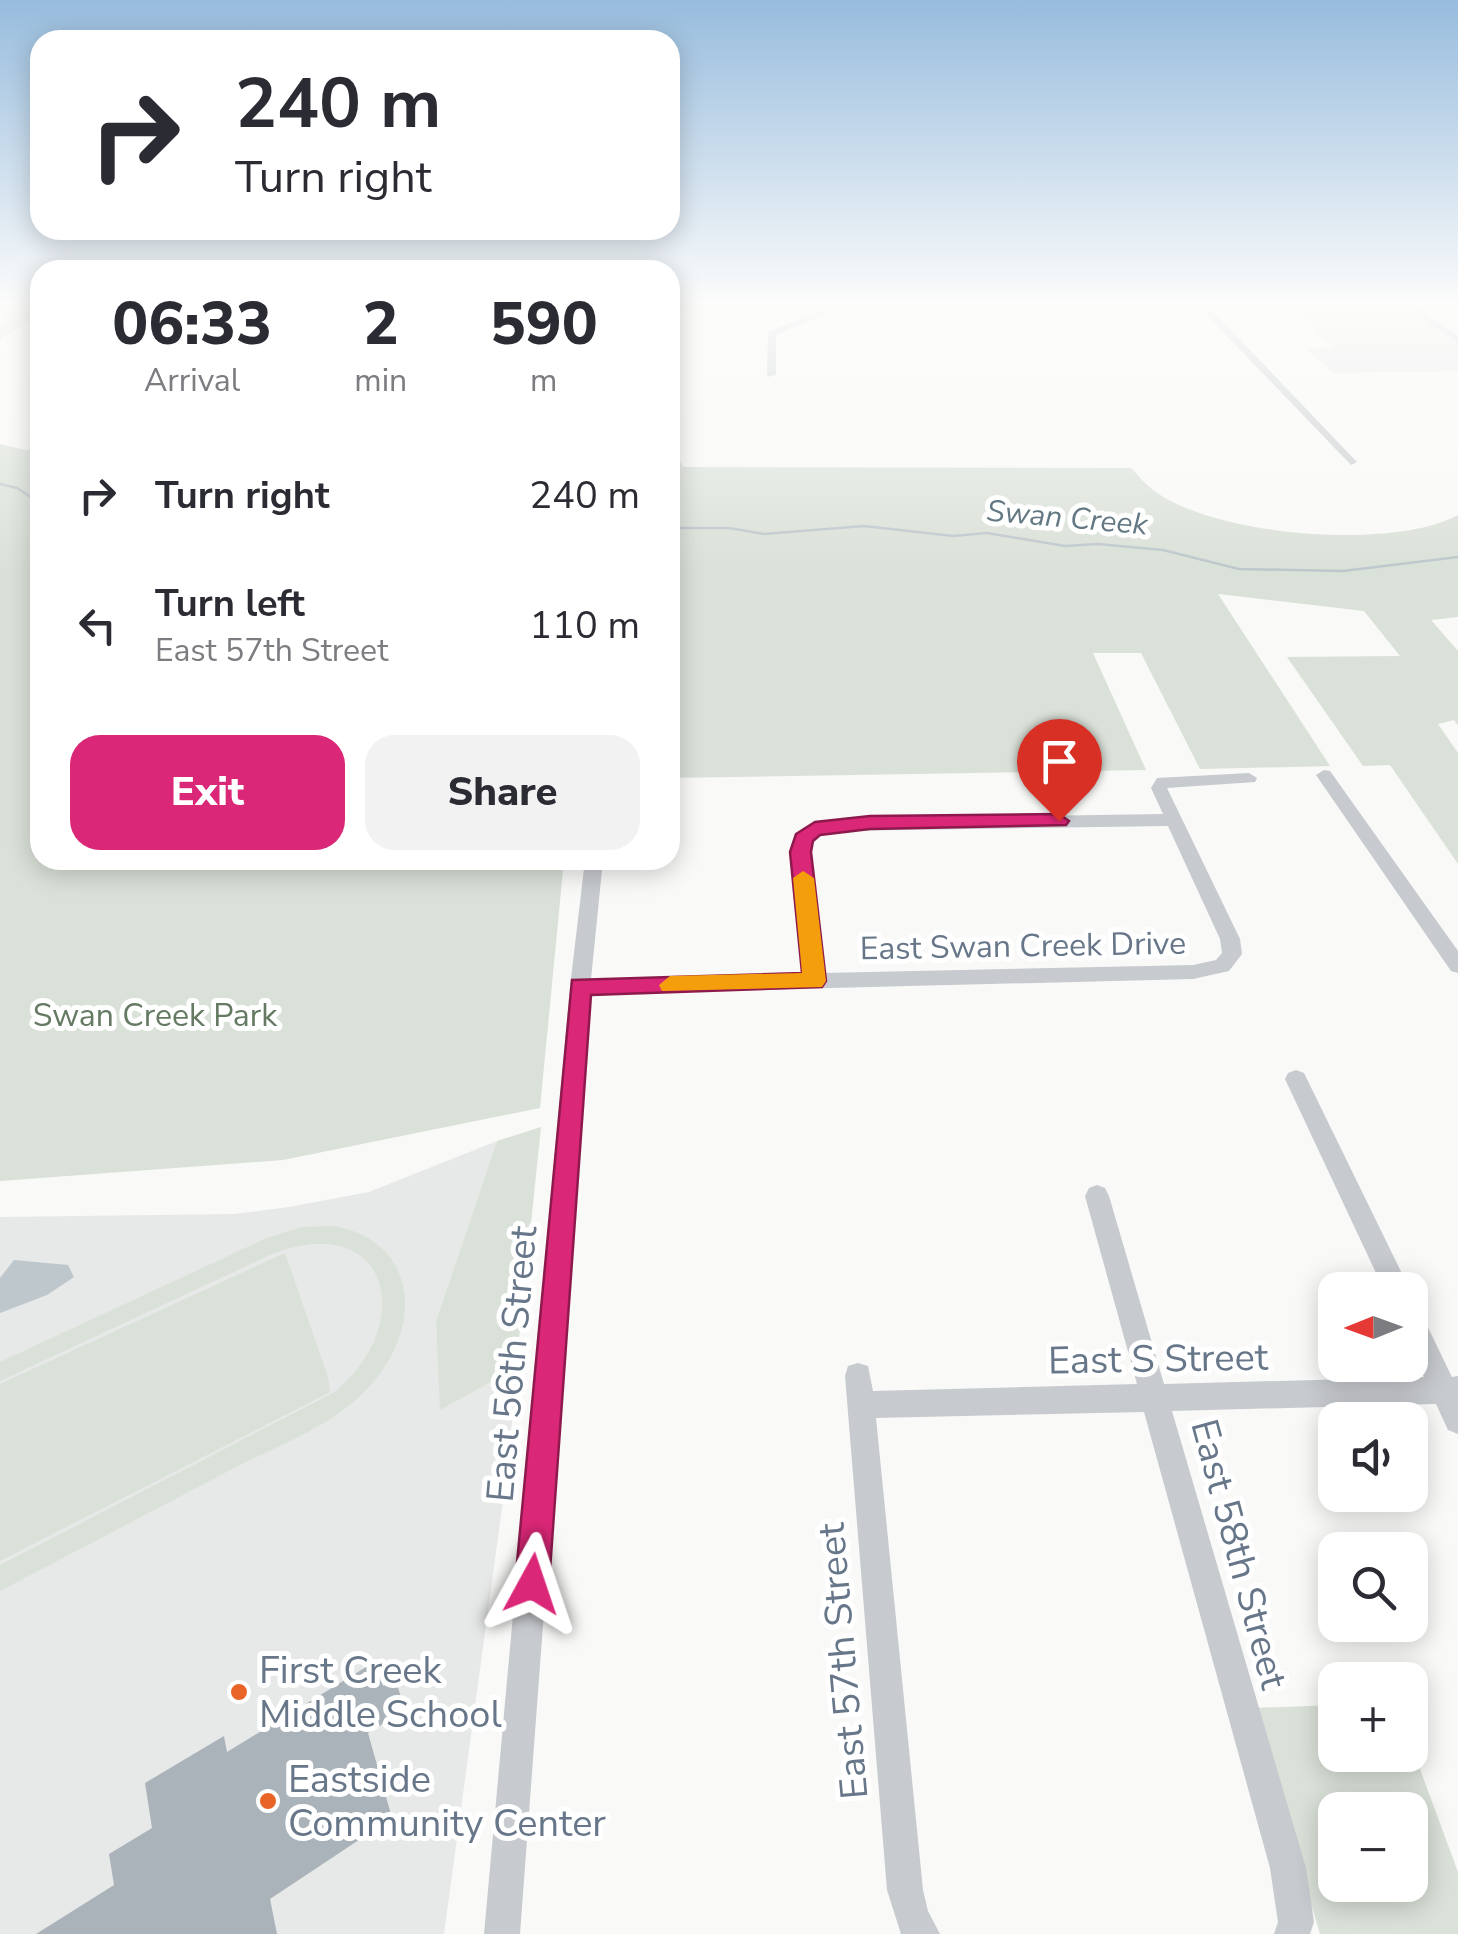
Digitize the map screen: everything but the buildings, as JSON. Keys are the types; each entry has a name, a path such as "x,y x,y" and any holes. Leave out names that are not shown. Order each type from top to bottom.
{"street":[{"path":"1285,392 1351,462"},
{"path":"1324,776 1458,966"},
{"path":"814,981 801,852 804,838 815,829 870,823 1173,820 1159,788 1165,782 1249,778"},
{"name":"East Swan Creek Drive","path":"580,986 1200,972 1226,963 1232,954 1230,939 1173,820"},
{"name":"East 56th Street","path":"502,1934 593,870"},
{"path":"1296,1079 1387,1272"},
{"name":"East 58th Street","path":"1097,1196 1288,1868 1296,1922 1292,1934"},
{"path":"1428,1350 1451,1390 1458,1420"},
{"name":"East S Street","path":"859,1390 1154,1398 1451,1390"},
{"name":"East 57th Street","path":"859,1390 906,1890 912,1919 922,1934"}],"shaded area":[{"name":"First Creek Middle School","path":"497,1141 436,1321 441,1409 516,1368 510,1449 444,1934 0,1934 0,1217 234,1214 289,1207 369,1192"},
{"path":"14,1260 68,1265 74,1277 47,1295 0,1313 0,1278"}],"green space":[{"name":"Swan Creek Park","path":"0,444 30,449 30,870 563,870 540,1108 283,1160 0,1181"},
{"path":"680,461 683,467 1131,468 1153,490 1181,506 1258,528 1303,533 1391,533 1458,515 1458,617 1431,620 1458,651 1458,725 1454,720 1438,724 1458,753 1458,864 1390,765 1363,766 1287,657 1400,656 1364,611 1218,594 1330,766 1200,769 1141,653 1093,653 1146,770 680,778"},
{"path":"541,1127 516,1368 440,1410 436,1321 497,1141"},
{"path":"335,1226 377,1244 392,1260 402,1282 402,1330 389,1360 369,1387 345,1409 316,1427 0,1591 0,1565 335,1392 361,1364 377,1334 382,1305 378,1280 365,1259 342,1247 311,1244 272,1254 0,1381 0,1362 267,1238 302,1227"},
{"path":"285,1253 330,1392 0,1561 0,1384"},
{"path":"1318,1706 1318,1772 1421,1772 1458,1872 1458,1934 1320,1934 1253,1708"}],"waterway":[{"name":"Swan Creek","path":"0,484 30,496"},
{"name":"Swan Creek","path":"680,528 729,528 764,534 864,526 953,536 987,533 1065,546 1098,544 1163,550 1239,569 1343,571 1458,557"}],"slow traffic":[{"path":"670,985 814,981 803,878"}],"place":[{"name":"First Creek Middle School","path":"239,1692"},
{"name":"Eastside Community Center","path":"268,1801"}],"route":[{"path":"532,1584 580,986 814,981 801,852 804,838 815,829 870,823 1059,821"}]}
